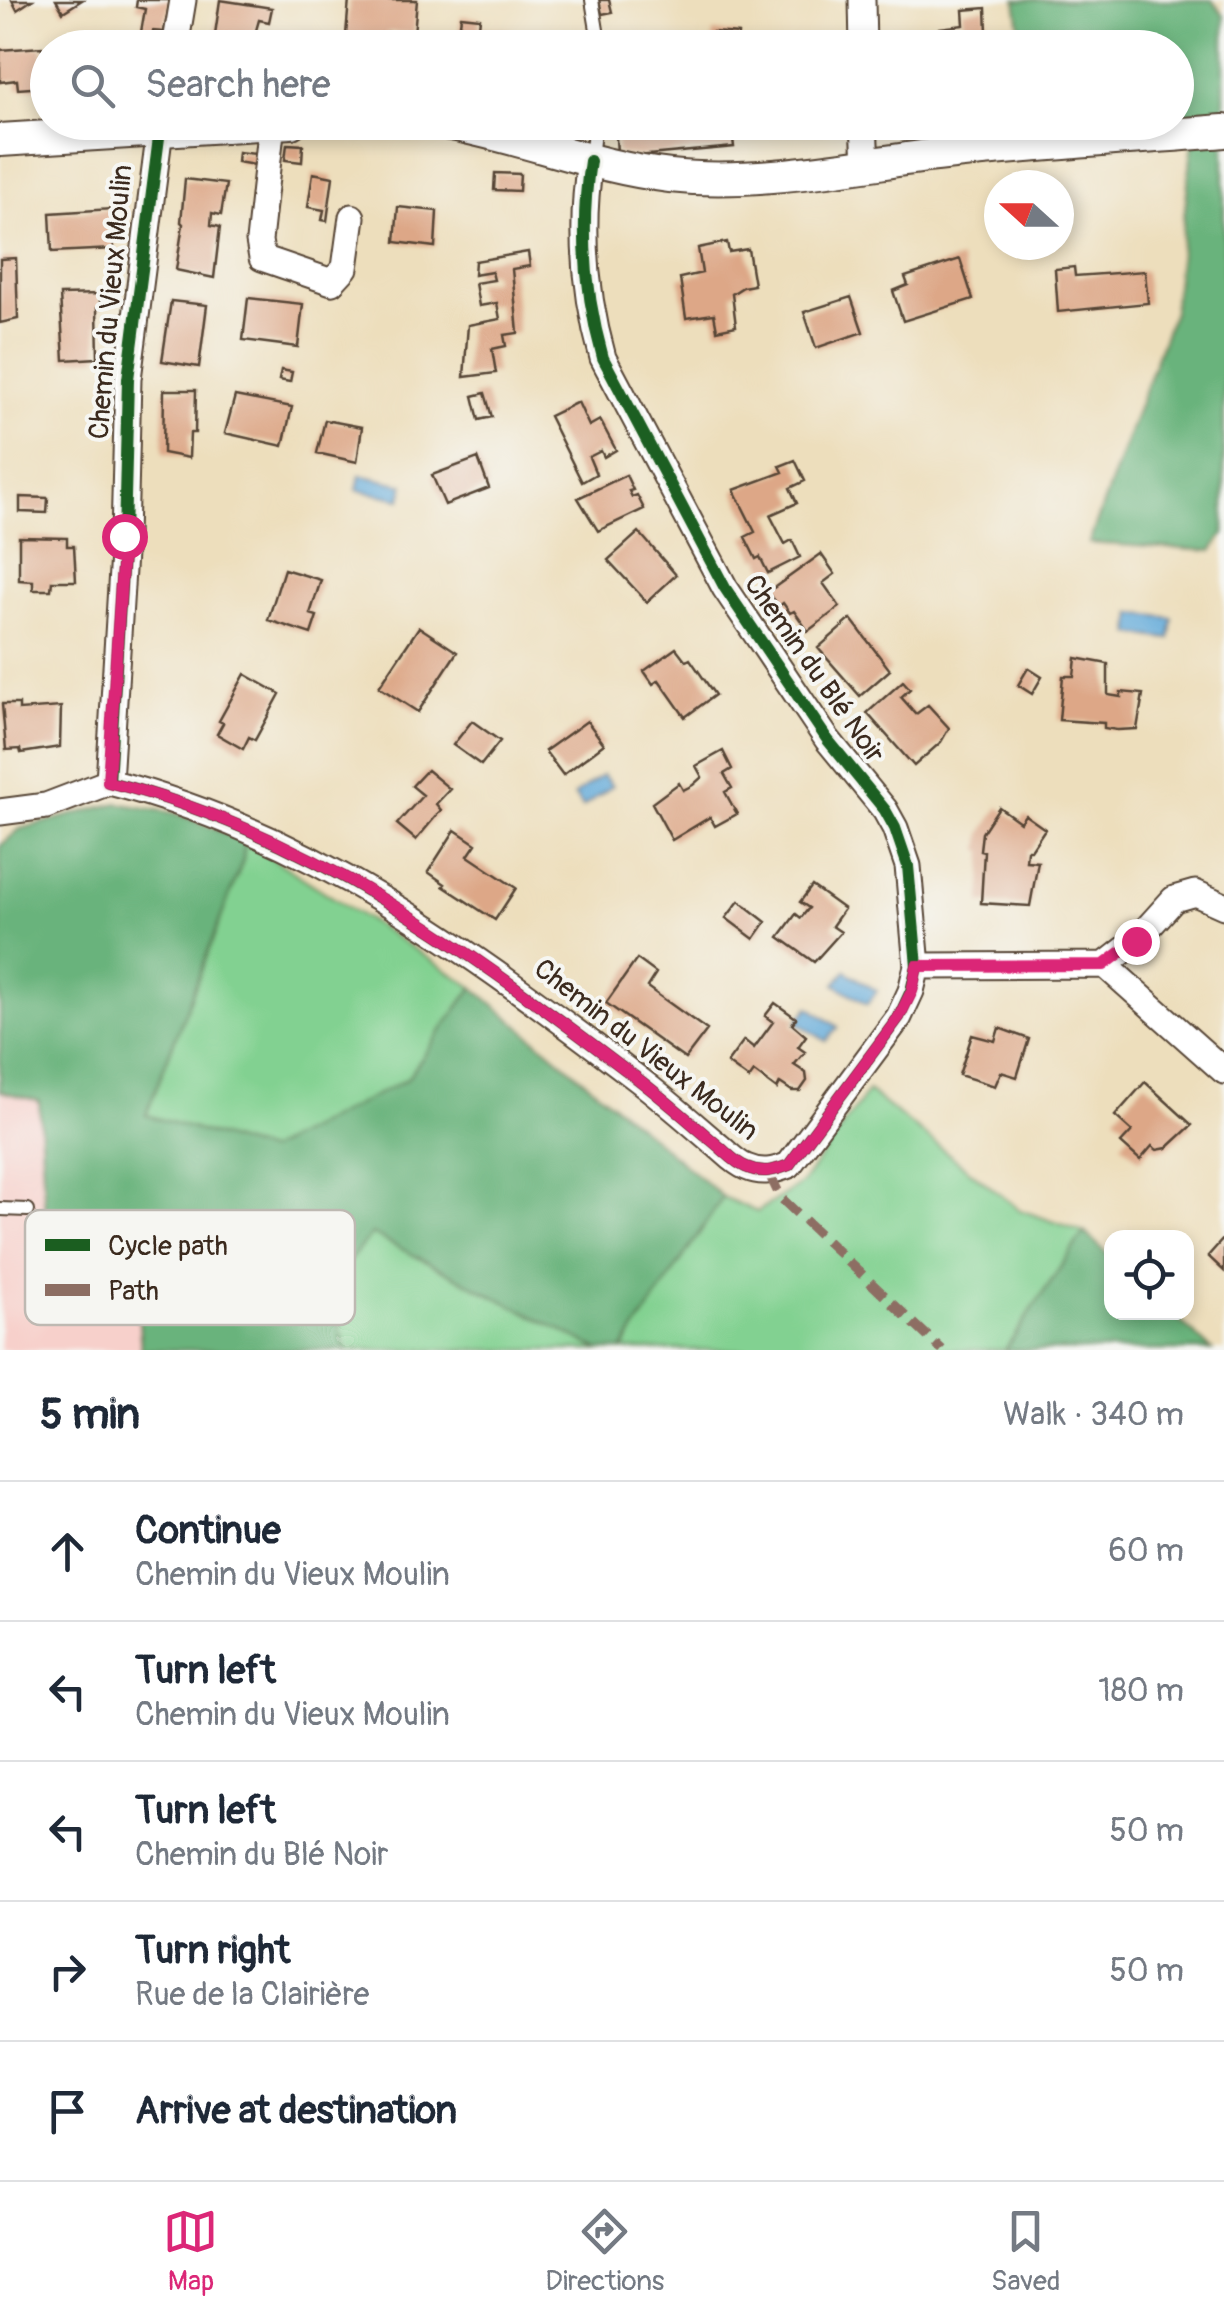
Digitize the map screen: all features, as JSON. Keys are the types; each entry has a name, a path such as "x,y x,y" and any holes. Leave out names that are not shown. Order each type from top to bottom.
{"street":[{"path":"178,30 184,0"},
{"path":"862,0 863,30"},
{"path":"1194,134 1224,132"},
{"path":"0,140 30,138"},
{"name":"Chemin du Vieux Moulin","path":"158,140 128,379 124,536 108,782 172,798 263,835 390,901 494,968 744,1167 769,1173"},
{"path":"270,140 259,241 262,258 332,282 344,268 352,217"},
{"path":"520,140 590,161 672,176 724,178 1122,140"},
{"path":"865,140 866,165"},
{"name":"Chemin du Blé Noir","path":"590,161 586,279 603,358 725,588 828,739 885,810 908,866 917,966 912,991 899,1017 789,1165 769,1173"},
{"path":"0,812 46,806 108,782"},
{"path":"917,966 1104,965 1136,941 1174,899 1195,893 1224,906"},
{"path":"1104,965 1224,1071"}],"lane":[{"path":"592,0 597,30"},
{"path":"590,161 593,140"},
{"path":"0,1209 28,1210"}],"shaded area":[{"path":"0,1091 39,1100 286,1210 25,1210 25,1325 355,1325 355,1241 600,1350 0,1350"}],"green space":[{"path":"1016,0 1212,0 1224,16 1224,534 1212,551 1089,543 1173,312 1194,140 1194,30 1020,30"},
{"path":"117,803 175,813 245,841 243,860 146,1115 267,1151 407,1079 473,987 723,1197 622,1350 600,1350 372,1234 355,1254 355,1210 45,1210 39,1101 0,1091 0,846 20,829"},
{"path":"245,841 473,987 407,1079 267,1152 146,1115 243,860"},
{"path":"868,1091 1020,1210 1084,1232 1005,1350 622,1350 723,1197 757,1212 802,1183"},
{"path":"1084,1232 1104,1251 1104,1320 1179,1320 1212,1350 1005,1350"},
{"path":"372,1234 600,1350 346,1350 339,1325 355,1325 355,1254"},
{"path":"139,1325 339,1325 346,1350 141,1350"}],"water":[{"path":"360,475 404,485 401,499 357,490"},
{"path":"1133,613 1173,618 1170,639 1131,634"},
{"path":"603,775 612,786 583,807 574,795"},
{"path":"846,971 877,991 867,1004 835,984"},
{"path":"809,1007 838,1027 826,1041 797,1022"}],"building":[{"path":"12,0 32,0 17,10"},
{"path":"56,0 82,0 63,12"},
{"path":"137,0 170,0 164,30 141,30 145,9 136,7"},
{"path":"220,0 272,8 269,22 259,20 256,30 216,30"},
{"path":"349,0 417,0 414,30 346,30"},
{"path":"599,0 609,0 612,12 602,14"},
{"path":"986,8 987,30 939,30 964,25 963,10"},
{"path":"461,16 480,18 479,27 513,30 459,30"},
{"path":"30,48 30,88 18,89 17,80 0,82 0,50"},
{"path":"616,140 733,140 734,147 637,156 617,153"},
{"path":"287,144 303,145 302,162 285,160"},
{"path":"238,152 256,154 255,165 237,162"},
{"path":"313,173 333,177 327,221 322,220 324,210 308,207"},
{"path":"495,173 520,174 519,191 494,190"},
{"path":"185,179 226,184 221,215 212,213 211,225 220,227 214,278 176,270"},
{"path":"398,207 437,211 435,247 395,242"},
{"path":"112,209 114,249 52,252 50,213"},
{"path":"727,242 729,252 748,249 754,285 732,294 736,326 717,330 714,314 686,318 680,278 702,273 698,248"},
{"path":"528,252 530,266 512,269 518,333 504,335 506,346 492,349 496,373 464,377 468,325 500,319 497,303 479,306 475,283 494,280 492,272 474,275 475,261"},
{"path":"16,258 18,319 0,323 0,259"},
{"path":"960,259 973,299 903,321 893,291 908,285 905,277"},
{"path":"1074,267 1075,276 1145,271 1148,303 1058,312 1055,269"},
{"path":"100,294 98,358 64,360 60,295"},
{"path":"851,297 863,332 816,348 804,312"},
{"path":"248,298 303,304 298,347 243,340"},
{"path":"171,301 207,305 199,367 162,361"},
{"path":"281,370 292,372 290,382 279,380"},
{"path":"164,390 196,390 195,433 190,433 189,458 163,453"},
{"path":"485,393 492,417 479,420 473,396"},
{"path":"235,396 292,407 283,446 225,433"},
{"path":"578,402 589,426 600,420 616,450 604,457 601,451 589,457 596,474 582,482 549,416"},
{"path":"325,420 362,427 357,462 317,453"},
{"path":"478,458 489,488 445,505 432,475"},
{"path":"795,460 805,481 790,488 797,503 770,515 785,544 792,540 800,557 768,573 745,537 755,532 734,490 783,472 780,466"},
{"path":"626,475 632,497 637,495 644,509 598,531 578,498"},
{"path":"20,497 48,498 47,513 20,512"},
{"path":"639,532 676,575 647,602 608,560"},
{"path":"19,537 67,538 67,546 74,546 76,581 52,581 51,590 33,590 33,581 19,580"},
{"path":"821,554 835,574 823,583 840,607 808,631 794,611 790,613 783,603 779,606 768,592"},
{"path":"284,569 321,580 310,614 317,616 311,634 268,620"},
{"path":"851,619 890,670 860,696 818,648"},
{"path":"419,627 457,652 418,712 379,687"},
{"path":"676,648 686,661 690,659 715,695 685,717 659,680 653,684 644,671"},
{"path":"1076,658 1108,664 1108,695 1143,694 1137,729 1117,730 1104,728 1104,723 1059,720 1063,676 1074,676"},
{"path":"1028,668 1042,677 1032,694 1018,685"},
{"path":"245,674 280,694 255,740 249,737 243,749 217,734 223,723 219,721"},
{"path":"903,681 910,689 901,697 916,714 928,705 949,728 941,742 914,766 867,713"},
{"path":"2,704 19,704 19,710 61,707 60,747 21,753 20,749 6,750"},
{"path":"472,721 500,741 481,765 453,745"},
{"path":"587,721 604,744 563,775 545,751"},
{"path":"723,751 732,769 724,774 732,788 725,792 737,814 715,826 710,817 672,840 652,803 679,783 683,790 693,785 702,777 696,766"},
{"path":"427,770 450,789 436,804 441,810 416,840 397,824 423,795 412,786"},
{"path":"999,807 1020,822 1025,815 1045,829 1031,850 1027,850 1026,861 1038,862 1030,906 981,903 982,833"},
{"path":"455,830 476,844 468,856 516,888 495,920 428,872"},
{"path":"812,886 844,909 832,926 841,932 814,962 779,937 796,914 801,918 809,908 800,902"},
{"path":"739,901 766,922 754,939 726,918"},
{"path":"637,959 656,973 647,987 707,1030 685,1059 606,1003"},
{"path":"775,1003 796,1018 792,1024 806,1036 798,1047 805,1052 794,1065 806,1073 807,1081 800,1091 780,1083 777,1089 754,1072 749,1079 727,1063 744,1040 754,1048 773,1022 765,1016"},
{"path":"999,1028 1029,1039 1017,1077 1001,1072 995,1086 959,1075 972,1035 995,1041"},
{"path":"1145,1082 1192,1125 1167,1148 1157,1150 1152,1146 1140,1160 1121,1143 1132,1131 1115,1116"},
{"path":"1224,1238 1224,1271 1208,1256"}],"marked path":[{"path":"769,1173 781,1198 942,1350"}],"cycle path":[{"path":"159,140 128,379 124,537 109,782 183,804 253,832 386,902 450,942 573,1030 655,1092 738,1163 757,1170 773,1170 789,1165 899,1017 911,991 917,966 908,866 885,810 827,739 725,588 603,358 586,260 590,161"}],"route":[{"path":"124,536 108,782 172,798 263,835 390,901 494,968 744,1167 769,1173 789,1165 899,1017 912,991 917,966 1104,965 1136,941"}]}
